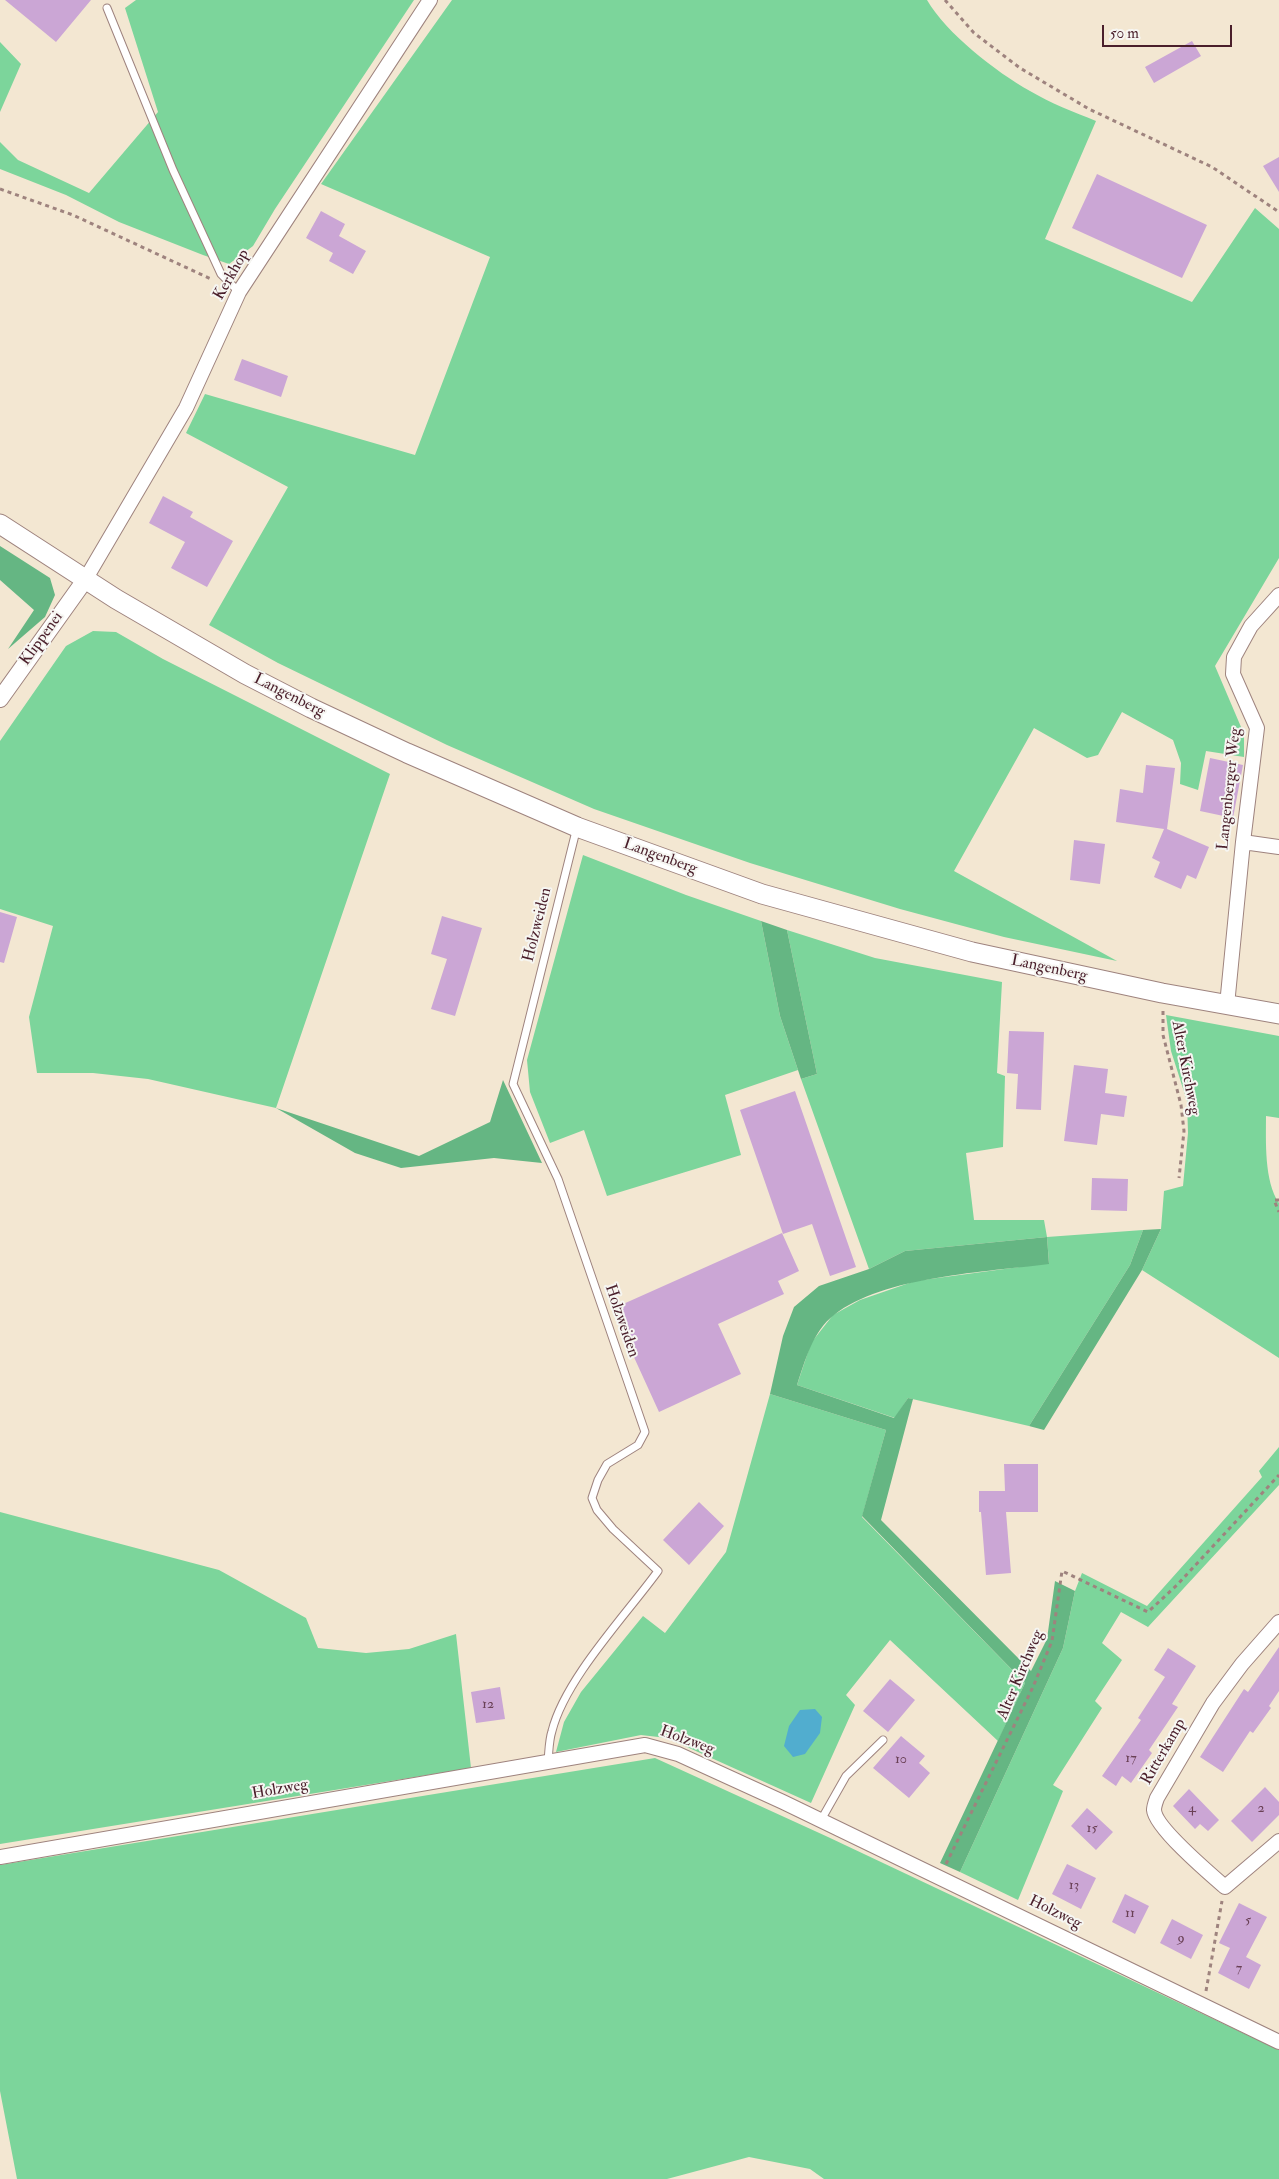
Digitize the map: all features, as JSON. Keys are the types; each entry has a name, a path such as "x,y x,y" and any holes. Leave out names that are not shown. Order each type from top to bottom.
{"main road":[{"name":"Langenberg","path":"0,524 85,580 245,674 310,708 407,753 577,827 762,894 972,952 1162,993 1279,1014"}],"street":[{"name":"Kerkhop","path":"85,580 186,408 240,292 430,0"},
{"name":"Klippenei","path":"0,698 85,580"},
{"name":"Langenberger Weg","path":"1227,1005 1243,842 1258,728 1233,674 1234,657 1251,626 1279,597"},
{"path":"1243,842 1279,847"},
{"name":"Ritterkamp","path":"1225,1887 1189,1854 1160,1823 1154,1810 1157,1798 1213,1703 1242,1664 1279,1622"},
{"name":"Holzweg","path":"0,1857 645,1745 678,1754 821,1820 940,1876 1279,2042"},
{"path":"1225,1887 1279,1841"}],"lane":[{"path":"107,8 173,170 221,274 240,292"},
{"name":"Holzweiden","path":"548,1761 552,1731 565,1699 592,1658 658,1571 613,1529 598,1510 592,1498 598,1480 607,1464 638,1445 645,1432 558,1179 513,1084 577,827"},
{"path":"821,1820 846,1776 883,1740"}],"path":[{"path":"945,0 974,33 1020,68 1089,109 1212,167 1279,212"},
{"path":"0,189 73,215 213,280"},
{"name":"Alter Kirchweg","path":"1162,993 1163,1035 1181,1105 1183,1122 1179,1178"},
{"path":"1279,1200 1274,1200 1279,1212"},
{"name":"Alter Kirchweg","path":"940,1876 1034,1687 1052,1642 1062,1571 1148,1612 1177,1586 1279,1475"},
{"path":"1203,2006 1225,1887"}],"green space":[{"path":"136,0 414,0 275,209 253,246 229,264 119,222 66,195 0,169 0,142 18,160 89,193 158,112 125,8"},
{"path":"452,0 927,0 946,25 987,63 1046,99 1096,121 1045,239 1192,302 1255,208 1279,229 1279,558 1215,666 1244,734 1244,757 1206,751 1198,790 1180,784 1181,763 1173,740 1122,712 1098,755 1087,758 1034,728 954,871 1117,961 1004,937 900,909 750,863 594,809 447,745 278,663 209,625 288,487 186,433 205,394 415,455 490,257 321,184"},
{"path":"0,42 21,64 0,112"},
{"path":"0,546 50,578 55,595 45,617 8,649 34,610 0,580"},
{"path":"93,631 116,632 163,659 390,774 276,1108 148,1079 93,1073 37,1073 29,1017 53,926 0,909 0,741 66,646"},
{"path":"583,855 686,895 761,921 780,1016 798,1070 725,1095 741,1155 607,1196 584,1130 550,1143 530,1092 527,1060"},
{"path":"761,921 787,930 817,1074 801,1079 780,1016"},
{"path":"787,930 875,958 1002,982 997,1073 1005,1076 1003,1147 966,1153 974,1220 1044,1220 1047,1237 905,1251 869,1269 801,1079 817,1074"},
{"path":"1166,1015 1279,1036 1279,1118 1266,1116 1266,1137 1268,1172 1274,1194 1279,1203 1279,1358 1142,1270 1161,1229 1164,1191 1183,1186 1188,1133 1187,1101 1171,1051"},
{"path":"503,1080 542,1163 494,1158 401,1168 355,1153 276,1108 419,1156 490,1122"},
{"path":"1161,1229 1142,1270 1044,1430 1029,1426 1130,1265 1143,1230"},
{"path":"1143,1230 1130,1265 1029,1426 908,1398 895,1418 797,1385 811,1343 833,1315 860,1300 915,1281 1049,1263 1047,1237"},
{"path":"1047,1237 1049,1264 937,1278 907,1284 855,1302 834,1315 820,1329 803,1366 797,1385 894,1418 908,1398 913,1399 881,1520 1031,1671 1047,1639 1055,1581 1075,1591 1063,1648 960,1872 940,1863 1025,1683 862,1516 886,1430 770,1394 783,1336 794,1307 819,1286 869,1269 905,1251"},
{"path":"770,1394 886,1430 862,1517 1025,1683 998,1741 890,1640 846,1695 855,1705 811,1803 667,1738 641,1735 556,1752 564,1722 581,1692 643,1616 665,1633 726,1552"},
{"path":"1279,1447 1279,1485 1148,1627 1121,1612 1102,1643 1122,1660 1095,1701 1102,1708 1053,1785 1063,1791 1018,1900 960,1872 1063,1648 1075,1591 1082,1573 1147,1606 1262,1477 1259,1471"},
{"path":"0,1512 219,1570 306,1618 318,1648 366,1653 409,1649 456,1634 471,1768 0,1844"},
{"path":"655,1758 828,1837 1279,2050 1279,2179 824,2179 810,2169 749,2157 667,2179 17,2179 0,2091 0,1865"}],"water":[{"path":"815,1709 822,1717 820,1733 805,1754 793,1757 784,1746 789,1726 800,1710"}],"building":[{"path":"5,0 91,0 56,42"},
{"path":"1192,41 1201,56 1154,83 1145,67"},
{"path":"1279,157 1279,192 1263,166"},
{"path":"1097,174 1207,225 1182,278 1072,228"},
{"path":"321,211 345,224 339,236 366,251 353,274 329,261 333,253 306,238"},
{"path":"242,359 288,376 281,397 234,380"},
{"path":"163,496 193,512 190,517 233,541 207,587 171,568 185,542 149,523"},
{"path":"1210,758 1243,765 1233,818 1200,811"},
{"path":"1146,765 1175,768 1167,829 1209,847 1196,879 1187,875 1181,889 1154,877 1160,862 1152,858 1164,829 1116,822 1120,789 1143,793"},
{"path":"1074,840 1105,844 1100,884 1070,880"},
{"path":"0,912 17,917 4,963 0,962"},
{"path":"442,916 482,928 455,1016 431,1009 447,959 431,954"},
{"path":"1009,1031 1044,1032 1041,1110 1016,1109 1018,1074 1007,1073"},
{"path":"1074,1065 1108,1069 1105,1093 1127,1096 1124,1117 1101,1114 1097,1145 1064,1141"},
{"path":"795,1091 856,1267 830,1276 812,1224 783,1234 740,1110"},
{"path":"1092,1178 1128,1179 1127,1211 1091,1210"},
{"path":"782,1233 799,1271 778,1281 784,1294 718,1324 741,1374 659,1412 612,1309"},
{"path":"1004,1464 1038,1464 1038,1512 1006,1512 1011,1573 986,1575 981,1512 979,1512 979,1491 1005,1491"},
{"path":"699,1502 724,1526 689,1565 663,1540"},
{"path":"1279,1647 1279,1691 1269,1706 1271,1708 1253,1733 1250,1731 1223,1772 1200,1757 1244,1689 1248,1692"},
{"path":"1168,1648 1196,1666 1172,1704 1178,1707 1149,1750 1152,1753 1131,1783 1122,1776 1116,1786 1102,1776 1141,1720 1138,1718 1165,1677 1154,1670"},
{"path":"890,1679 915,1700 888,1732 863,1711"},
{"path":"500,1687 505,1719 476,1723 471,1692"},
{"path":"901,1736 925,1756 919,1763 930,1773 909,1798 873,1768"},
{"path":"1265,1787 1279,1802 1279,1815 1252,1842 1231,1821"},
{"path":"1189,1789 1219,1820 1208,1831 1200,1824 1195,1829 1173,1806"},
{"path":"1087,1808 1113,1832 1096,1850 1071,1826"},
{"path":"1067,1864 1096,1878 1081,1909 1052,1894"},
{"path":"1125,1894 1149,1906 1135,1934 1112,1922"},
{"path":"1239,1903 1267,1917 1246,1957 1261,1965 1249,1989 1218,1973 1230,1948 1219,1943"},
{"path":"1172,1919 1203,1935 1191,1959 1160,1943"}]}
